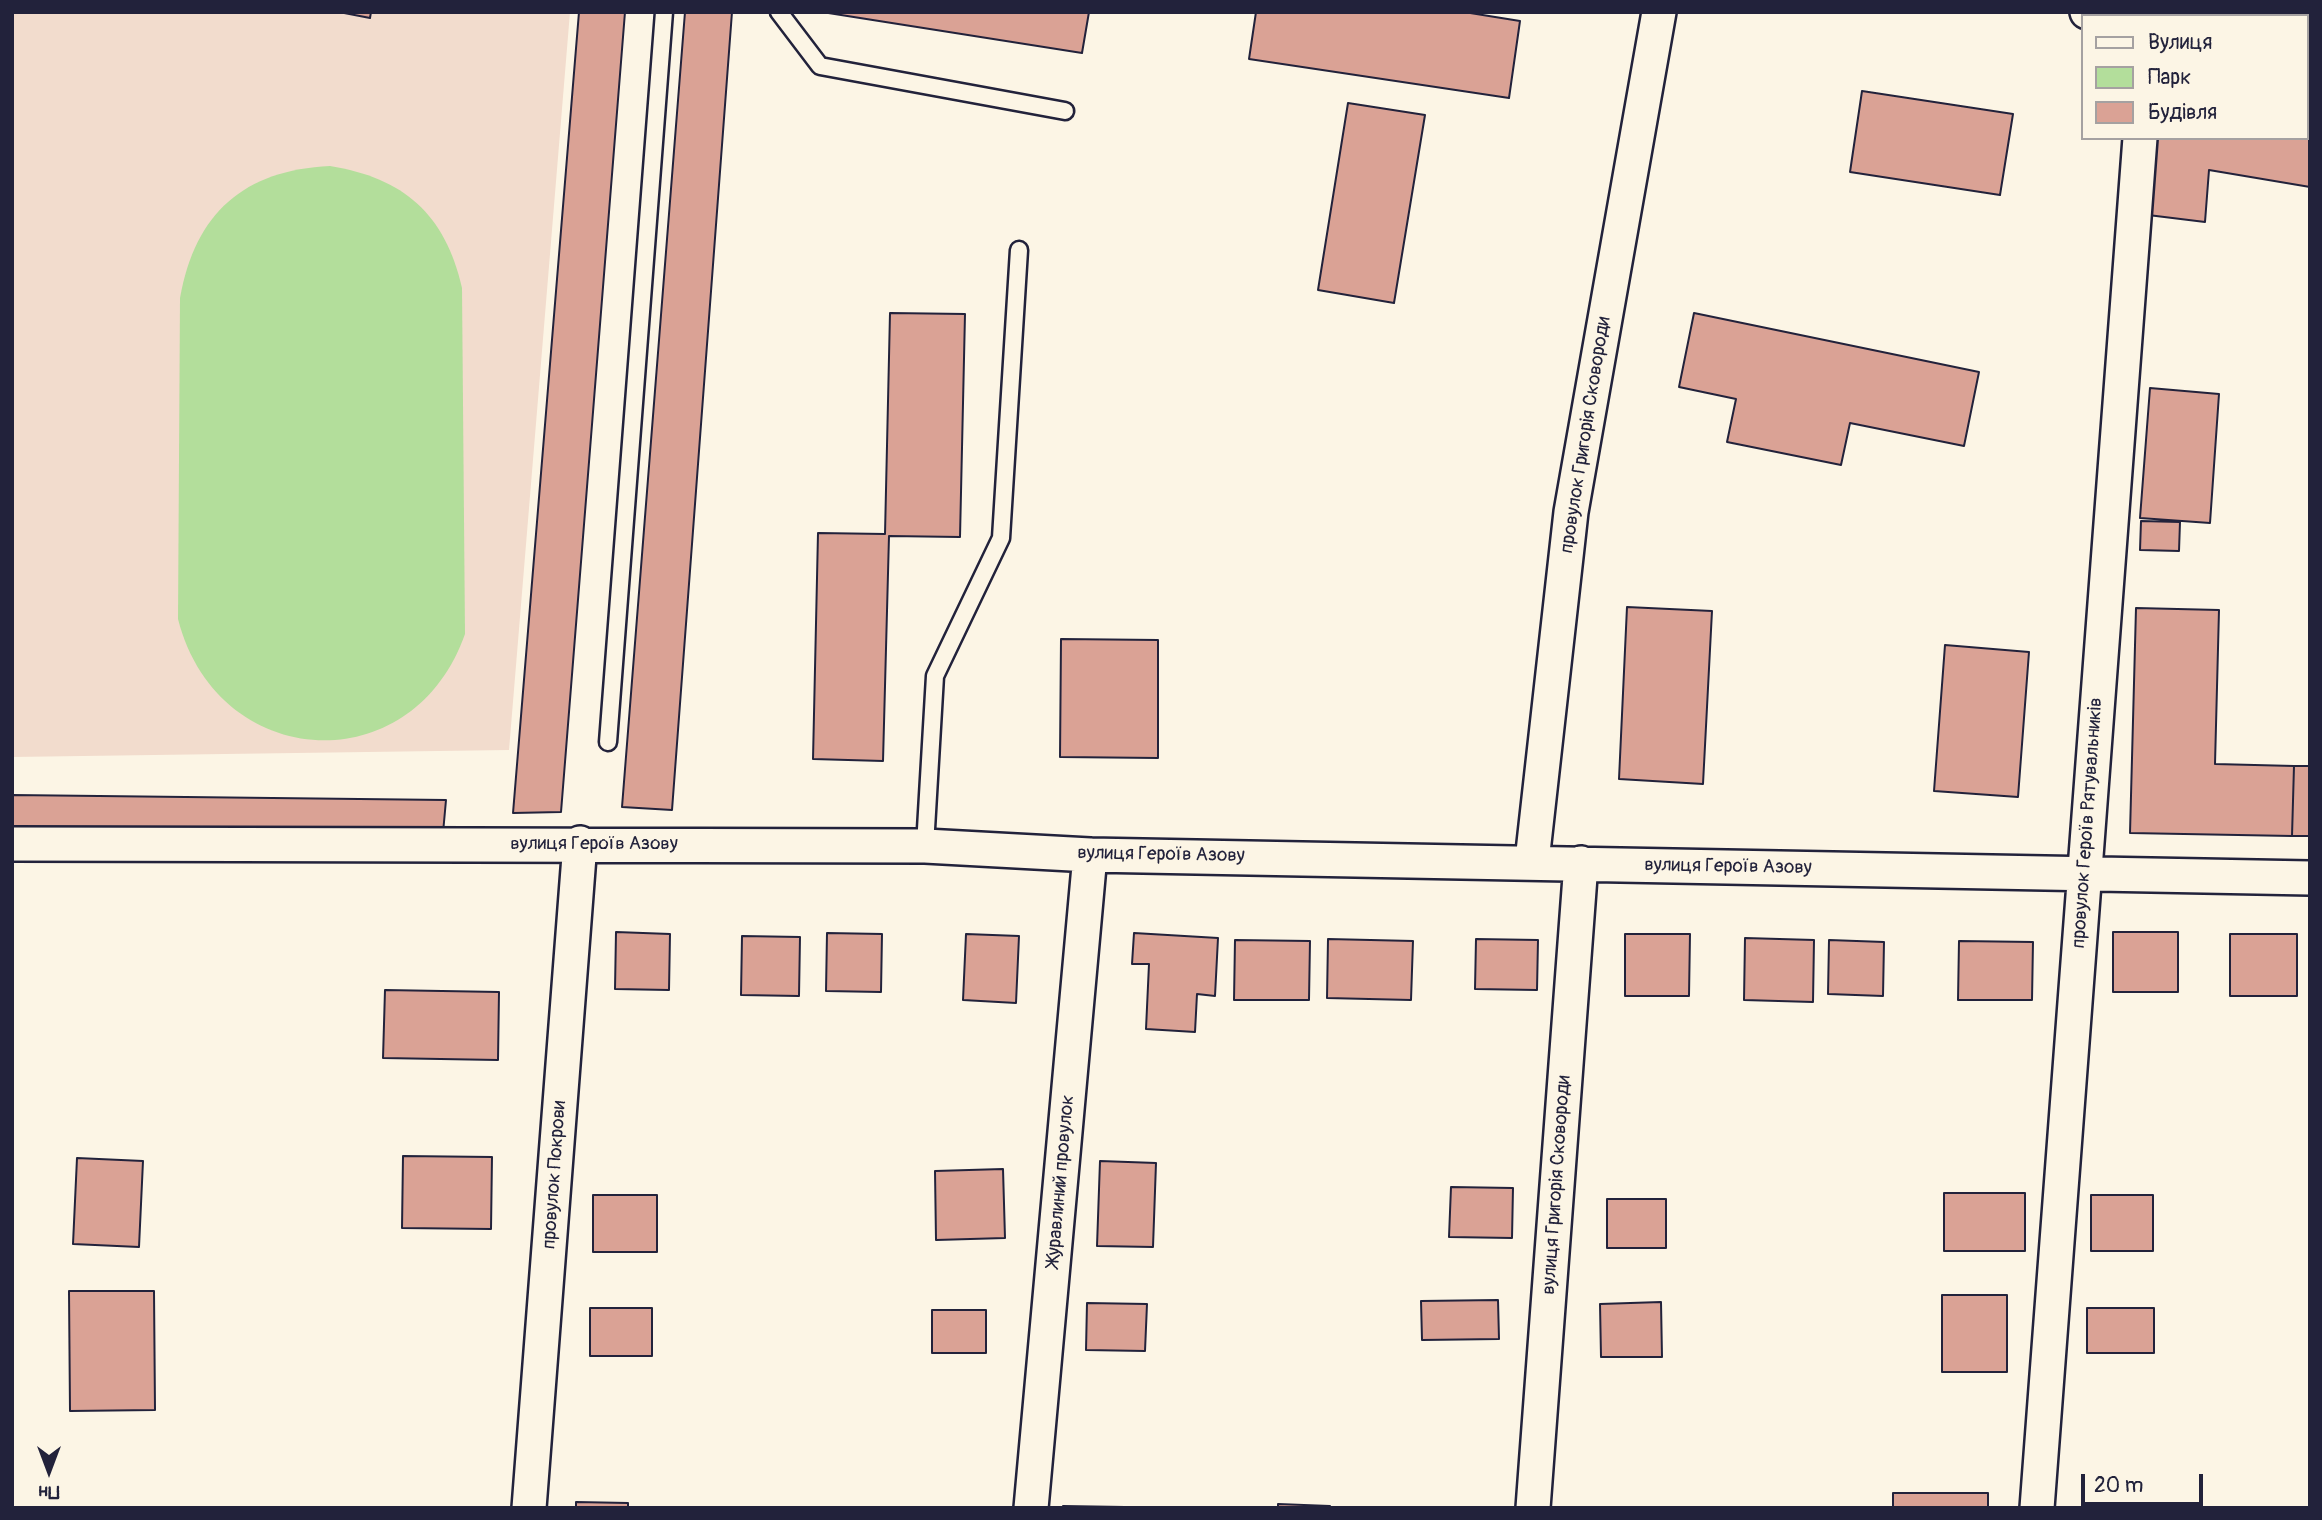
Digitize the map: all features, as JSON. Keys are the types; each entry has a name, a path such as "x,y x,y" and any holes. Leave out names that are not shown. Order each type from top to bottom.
{"street":[{"name":"провулок Григорія Сковороди","path":"1532,861 1572,512 1659,12"},
{"name":"провулок Героїв Рятувальників","path":"2037,1508 2140,140"},
{"name":"вулиця Героїв Азову","path":"12,844 580,843 925,846 1090,855 1532,861 2085,876 2310,878"},
{"name":"провулок Покрови","path":"529,1508 580,843"},
{"name":"Журавлиний провулок","path":"1031,1508 1090,855"},
{"name":"вулиця Григорія Сковороди","path":"1533,1508 1581,863"}],"lane":[{"path":"608,742 664,12"},
{"path":"779,12 820,65 1065,111"},
{"path":"925,846 935,676 1001,538 1019,250"}],"shaded area":[{"path":"12,12 570,12 509,750 12,757"}],"green space":[{"path":"330,166 379,180 400,190 417,204 445,239 462,288 465,634 439,683 403,716 361,736 316,740 272,731 232,707 199,670 178,619 180,298 187,268 198,242 211,220 228,202 249,187 272,176 299,169"}],"building":[{"path":"339,12 371,12 370,18"},
{"path":"579,12 625,12 561,812 513,813"},
{"path":"685,12 732,12 672,810 622,807"},
{"path":"822,12 1089,12 1082,53"},
{"path":"1256,12 1464,12 1520,21 1509,98 1249,59"},
{"path":"1862,91 2013,114 2000,195 1850,172"},
{"path":"1348,103 1425,115 1394,303 1318,290"},
{"path":"2310,108 2310,187 2209,170 2205,222 2148,215 2153,140 2308,140"},
{"path":"890,313 965,314 960,537 889,536 883,761 813,759 818,533 885,534"},
{"path":"1694,313 1979,372 1964,446 1850,423 1841,465 1727,442 1736,399 1679,387"},
{"path":"2150,388 2219,394 2210,523 2140,518"},
{"path":"2141,521 2180,522 2179,551 2140,550"},
{"path":"1627,607 1712,611 1703,784 1619,779"},
{"path":"2136,608 2219,610 2215,764 2294,766 2292,836 2130,833"},
{"path":"1061,639 1158,640 1158,758 1060,757"},
{"path":"1945,645 2029,652 2018,797 1934,791"},
{"path":"2294,766 2310,766 2310,836 2292,836"},
{"path":"12,795 446,800 443,833 12,832"},
{"path":"616,932 670,934 669,990 615,989"},
{"path":"2113,932 2178,932 2178,992 2113,992"},
{"path":"827,933 882,934 881,992 826,991"},
{"path":"1134,933 1218,938 1215,996 1197,994 1195,1032 1146,1029 1149,964 1132,964"},
{"path":"966,934 1019,936 1016,1003 963,1000"},
{"path":"1625,934 1690,934 1689,996 1625,996"},
{"path":"2230,934 2297,934 2297,996 2230,996"},
{"path":"742,936 800,937 799,996 741,995"},
{"path":"1745,938 1814,940 1813,1002 1744,1000"},
{"path":"1328,939 1413,941 1411,1000 1327,998"},
{"path":"1476,939 1538,940 1537,990 1475,989"},
{"path":"1235,940 1310,941 1309,1000 1234,1000"},
{"path":"1829,940 1884,942 1883,996 1828,994"},
{"path":"1959,941 2033,942 2032,1000 1958,1000"},
{"path":"385,990 499,992 498,1060 383,1058"},
{"path":"403,1156 492,1157 491,1229 402,1228"},
{"path":"77,1158 143,1161 139,1247 73,1244"},
{"path":"1100,1161 1156,1163 1153,1247 1097,1246"},
{"path":"1003,1169 1005,1238 936,1240 935,1171"},
{"path":"1451,1187 1513,1188 1512,1238 1449,1237"},
{"path":"1944,1193 2025,1193 2025,1251 1944,1251"},
{"path":"593,1195 657,1195 657,1252 593,1252"},
{"path":"2091,1195 2153,1195 2153,1251 2091,1251"},
{"path":"1607,1199 1666,1199 1666,1248 1607,1248"},
{"path":"69,1291 154,1291 155,1410 70,1411"},
{"path":"1942,1295 2007,1295 2007,1372 1942,1372"},
{"path":"1498,1300 1499,1339 1422,1340 1421,1301"},
{"path":"1661,1302 1662,1357 1601,1357 1600,1304"},
{"path":"1087,1303 1147,1304 1145,1351 1086,1350"},
{"path":"590,1308 652,1308 652,1356 590,1356"},
{"path":"2087,1308 2154,1308 2154,1353 2087,1353"},
{"path":"932,1310 986,1310 986,1353 932,1353"},
{"path":"1893,1493 1988,1493 1988,1508 1893,1508"},
{"path":"576,1502 628,1503 628,1508 576,1508"},
{"path":"1278,1504 1330,1506 1330,1508 1278,1508"},
{"path":"1125,1507 1125,1508 1063,1508"}]}
